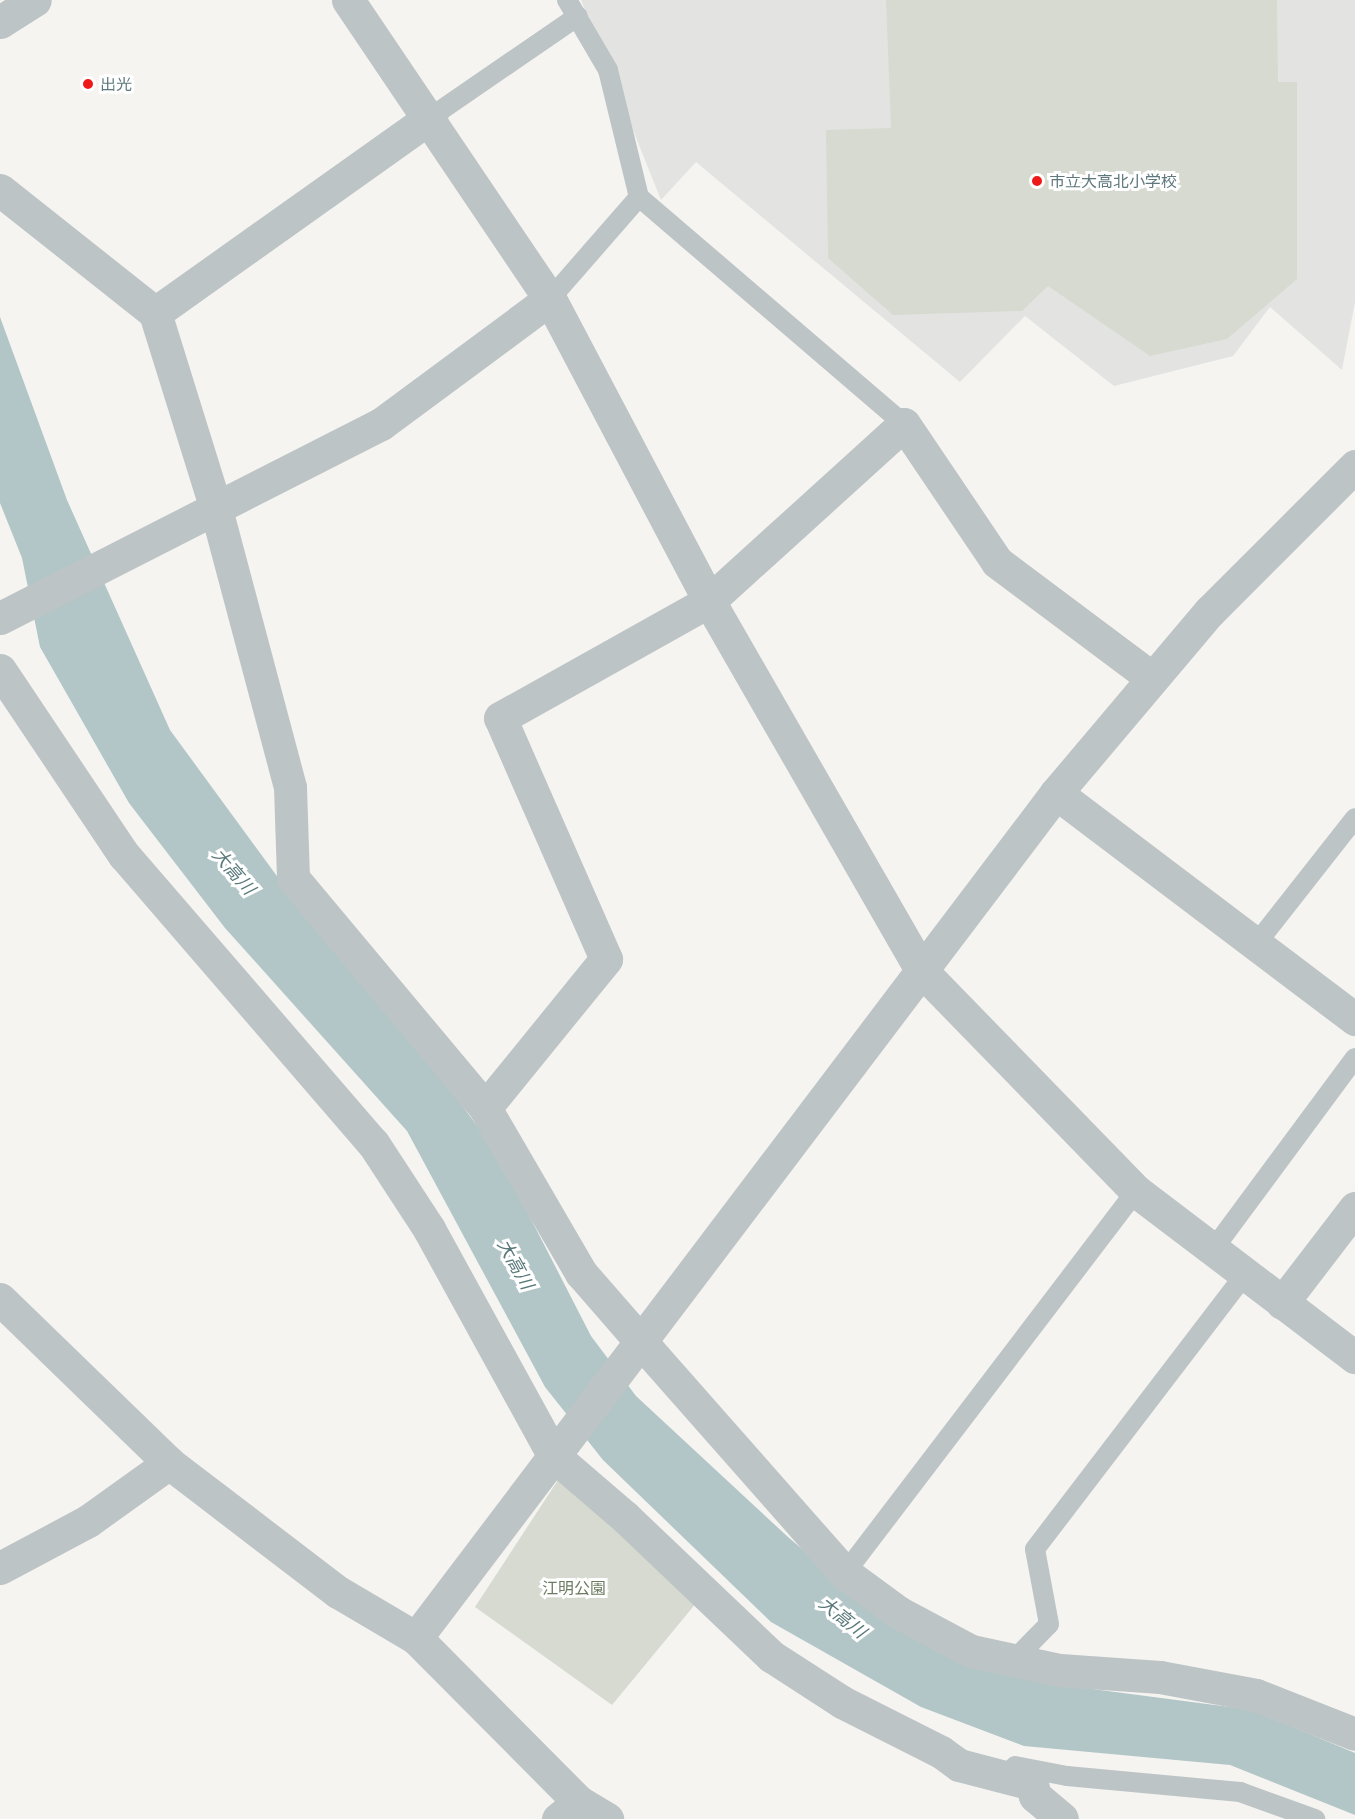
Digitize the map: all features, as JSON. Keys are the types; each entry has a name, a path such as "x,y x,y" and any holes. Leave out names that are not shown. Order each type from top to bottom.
{"street":[{"path":"0,22 35,0"},
{"path":"348,0 431,117 550,299 709,601 922,971 1136,1191 1244,1276 1355,1356"},
{"path":"155,313 431,117"},
{"path":"0,190 155,313 216,509 290,786 293,878 485,1108 581,1273 635,1354 845,1573 898,1612 971,1651 1011,1663 1060,1670 1160,1677 1256,1695 1355,1734"},
{"path":"12,613 381,424 550,299"},
{"path":"485,1108 606,959 500,718 709,601 904,424 997,562 1152,678"},
{"path":"416,1638 635,1354 1056,793 1210,611 1350,479"},
{"path":"0,670 124,855 373,1143 429,1229 562,1447 626,1517 771,1656 842,1702 941,1752 959,1765 1032,1784 1035,1796 1062,1819"},
{"path":"1056,793 1355,1019"},
{"path":"1282,1303 1355,1208"},
{"path":"0,1299 169,1463 338,1592 416,1638 569,1810 607,1819"},
{"path":"0,1568 88,1521 169,1463"}],"lane":[{"path":"567,0 608,70 639,197 904,424"},
{"path":"431,117 578,16"},
{"path":"550,299 639,197"},
{"path":"1256,944 1355,818"},
{"path":"1212,1251 1355,1058"},
{"path":"845,1573 1136,1191"},
{"path":"1011,1663 1049,1624 1035,1550 1244,1276"},
{"path":"941,1752 1067,1776 1240,1792 1315,1819"}],"shaded area":[{"name":"市立大高北小学校","path":"581,0 1355,0 1355,302 1342,370 1270,307 1233,356 1114,386 1025,316 960,382 696,162 661,200"}],"green space":[{"name":"市立大高北小学校","path":"886,0 1277,0 1278,82 1297,82 1297,279 1227,339 1150,356 1048,286 1022,311 893,315 828,258 826,130 891,128"},
{"name":"江明公園","path":"560,1477 697,1602 612,1705 475,1607"}],"water":[{"name":"大高川","path":"0,317 67,500 170,730 293,898 409,1033 497,1153 591,1336 636,1396 788,1537 871,1608 1054,1684 1253,1710 1355,1753 1355,1815 1230,1765 1024,1746 921,1707 771,1622 603,1460 545,1387 407,1131 225,928 129,803 40,647 22,558 0,503"}],"place":[{"name":"出光","path":"88,84"},
{"name":"市立大高北小学校","path":"1037,181"}]}
